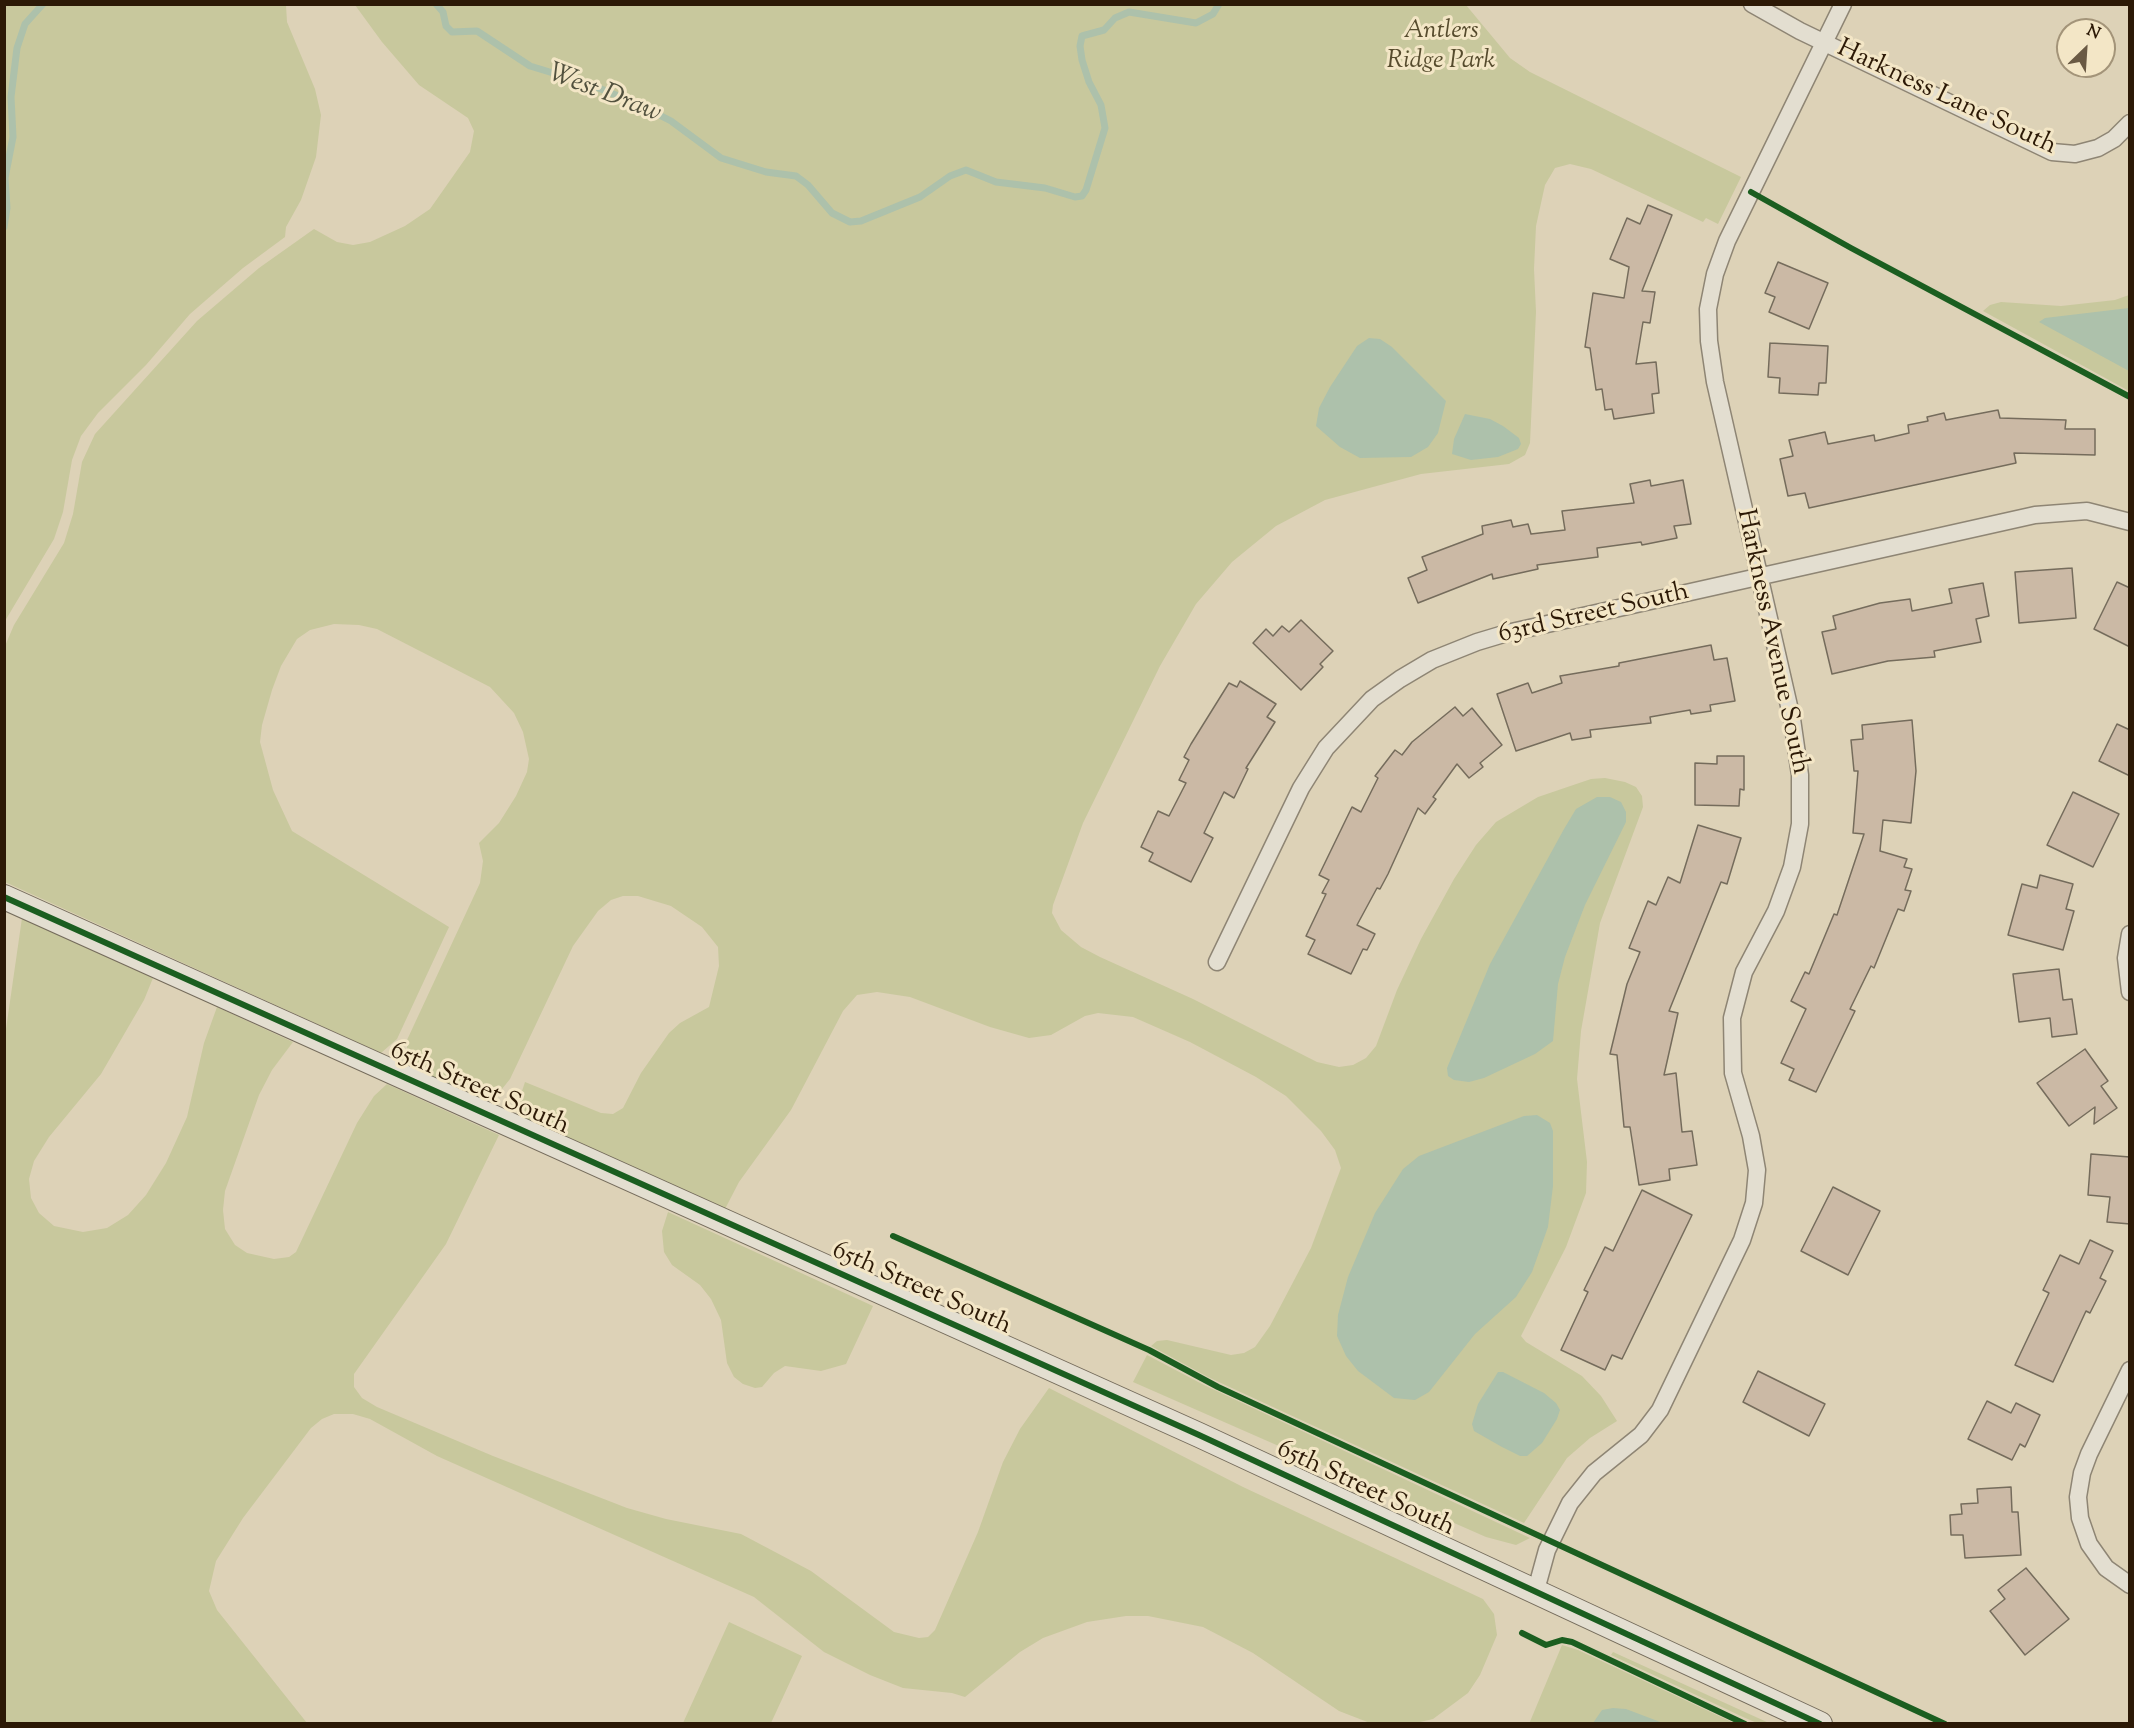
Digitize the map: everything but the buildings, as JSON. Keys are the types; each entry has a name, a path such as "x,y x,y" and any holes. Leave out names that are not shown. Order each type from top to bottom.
{"street":[{"name":"Harkness Lane South","path":"1752,4 1824,43 2052,152 2075,154 2098,148 2114,139 2130,123"},
{"name":"Harkness Avenue South","path":"1536,1590 1547,1550 1570,1503 1594,1473 1641,1435 1660,1410 1742,1240 1754,1203 1757,1170 1751,1136 1733,1073 1732,1018 1744,972 1785,890 1796,852 1801,812 1800,776 1794,730 1711,357 1708,321 1710,298 1727,241 1843,4"},
{"name":"63rd Street South","path":"1217,962 1293,804 1317,761 1359,711 1393,683 1432,660 1476,642 2048,513 2087,511 2130,522"},
{"name":"65th Street South","path":"4,897 1536,1590 1820,1724"},
{"path":"2130,934 2126,958 2130,992"},
{"path":"2130,1370 2087,1459 2078,1497 2080,1518 2089,1544 2111,1572 2130,1585"}],"green space":[{"path":"5,4 286,5 287,22 315,89 321,115 316,157 301,200 286,227 285,237 243,268 190,314 146,365 98,413 81,436 72,460 63,512 54,539 5,621"},
{"name":"Antlers Ridge Park","path":"355,5 1466,5 1510,58 1530,72 1741,177 1718,224 1706,218 1703,222 1591,169 1570,164 1555,168 1545,185 1536,226 1534,269 1536,312 1530,443 1525,455 1509,464 1421,474 1325,500 1276,526 1232,562 1196,604 1160,666 1083,823 1053,905 1052,913 1061,930 1081,947 1193,999 1317,1062 1339,1067 1353,1065 1366,1058 1376,1046 1397,990 1421,939 1454,879 1476,845 1496,822 1538,797 1591,779 1605,778 1636,787 1642,796 1643,807 1600,923 1581,1031 1577,1079 1587,1162 1586,1193 1566,1247 1521,1336 1526,1342 1582,1376 1601,1396 1617,1421 1590,1438 1567,1458 1524,1523 1208,1377 1151,1346 1157,1341 1167,1340 1231,1355 1244,1353 1255,1347 1270,1326 1311,1248 1341,1168 1335,1150 1321,1131 1286,1096 1256,1077 1190,1042 1133,1017 1098,1013 1085,1016 1051,1035 1029,1038 990,1027 910,997 877,992 857,995 843,1011 791,1110 739,1182 725,1209 519,1116 519,1100 525,1082 601,1113 613,1114 623,1108 641,1073 669,1033 680,1023 709,1007 719,966 718,947 702,927 671,906 638,896 623,896 611,900 598,911 573,946 510,1079 498,1094 486,1102 407,1065 407,1040 480,883 483,861 479,843 499,823 516,796 527,772 529,759 523,732 514,713 490,687 377,629 359,625 334,624 310,630 297,639 281,666 272,690 262,725 260,742 273,790 292,831 449,927 397,1039 381,1053 5,882 5,646 14,625 64,543 73,514 82,462 95,434 197,321 259,268 314,229 337,242 353,245 370,242 405,226 430,209 470,152 474,131 468,118 419,85 382,42"},
{"path":"2129,295 2129,391 1983,311 1990,305 2001,302 2061,306 2115,300"},
{"path":"22,918 153,978 144,1000 101,1074 49,1137 34,1161 29,1179 31,1198 39,1213 54,1226 83,1232 107,1228 128,1215 146,1195 166,1163 187,1117 204,1043 217,1007 293,1042 272,1070 259,1095 225,1191 223,1210 225,1229 235,1245 247,1253 274,1259 289,1257 296,1252 357,1123 374,1096 387,1084 499,1135 446,1244 354,1374 354,1387 362,1398 377,1407 493,1456 627,1508 666,1519 741,1534 811,1571 894,1632 919,1638 928,1637 935,1630 978,1532 1003,1462 1020,1429 1049,1388 1243,1487 1483,1599 1494,1614 1497,1635 1480,1675 1468,1693 1433,1719 1416,1723 1370,1723 1339,1711 1253,1653 1203,1627 1148,1616 1126,1616 1087,1622 1043,1638 1020,1652 965,1697 952,1693 903,1688 870,1675 824,1652 754,1597 437,1456 370,1419 353,1414 334,1414 322,1419 311,1428 243,1518 216,1561 209,1591 217,1610 307,1723 5,1724 4,1043"},
{"path":"668,1212 873,1306 846,1364 821,1371 785,1366 774,1373 762,1387 755,1388 743,1384 734,1377 727,1363 721,1320 711,1299 700,1285 672,1265 664,1252 662,1231"},
{"path":"1147,1355 1204,1385 1530,1538 1516,1545 1486,1537 1133,1382"},
{"path":"729,1622 802,1656 771,1723 683,1723"},
{"path":"1562,1645 1578,1650 1734,1723 1529,1724"},
{"path":"1613,1652 1769,1723 1757,1723 1743,1717 1611,1655"}],"shaded area":[{"path":"2129,308 2129,371 2039,322 2045,318"},
{"path":"1369,338 1380,339 1392,347 1446,401 1438,433 1428,447 1411,457 1360,458 1340,447 1316,426 1319,408 1330,387 1357,346"},
{"path":"1465,414 1490,419 1519,438 1521,444 1518,449 1498,457 1471,460 1452,454 1454,439"},
{"path":"1597,797 1610,797 1621,802 1626,812 1626,822 1585,905 1565,957 1558,984 1553,1041 1535,1054 1484,1078 1469,1082 1454,1080 1448,1076 1447,1068 1490,964 1576,809"},
{"path":"1537,1115 1550,1123 1553,1131 1553,1186 1548,1227 1532,1272 1516,1297 1475,1334 1429,1392 1415,1400 1394,1398 1358,1371 1346,1356 1337,1336 1338,1315 1348,1277 1375,1213 1403,1169 1419,1156 1524,1116"},
{"path":"1498,1372 1503,1372 1544,1393 1556,1403 1560,1410 1542,1443 1527,1456 1520,1456 1474,1431 1472,1424 1478,1404"},
{"path":"1626,1709 1663,1723 1593,1723 1602,1710"}],"waterway":[{"name":"West Draw","path":"4,227 7,208 5,178 13,137 11,97 17,48 25,24 43,4"},
{"name":"West Draw","path":"436,4 443,12 446,26 452,32 477,31 530,66 589,84 640,105 671,121 721,158 766,172 796,176 808,185 832,213 850,222 861,221 920,197 950,176 966,170 996,182 1045,188 1075,197 1082,196 1086,190 1105,128 1101,105 1089,82 1082,60 1080,46 1082,36 1104,30 1115,18 1129,12 1196,23 1213,14 1219,4"}],"cycle path":[{"path":"1751,192 2130,397"},
{"path":"4,897 1199,1435 1820,1724"},
{"path":"893,1236 1149,1350 1218,1387 1945,1724"},
{"path":"1522,1633 1546,1645 1562,1640 1572,1642 1745,1724"}]}
